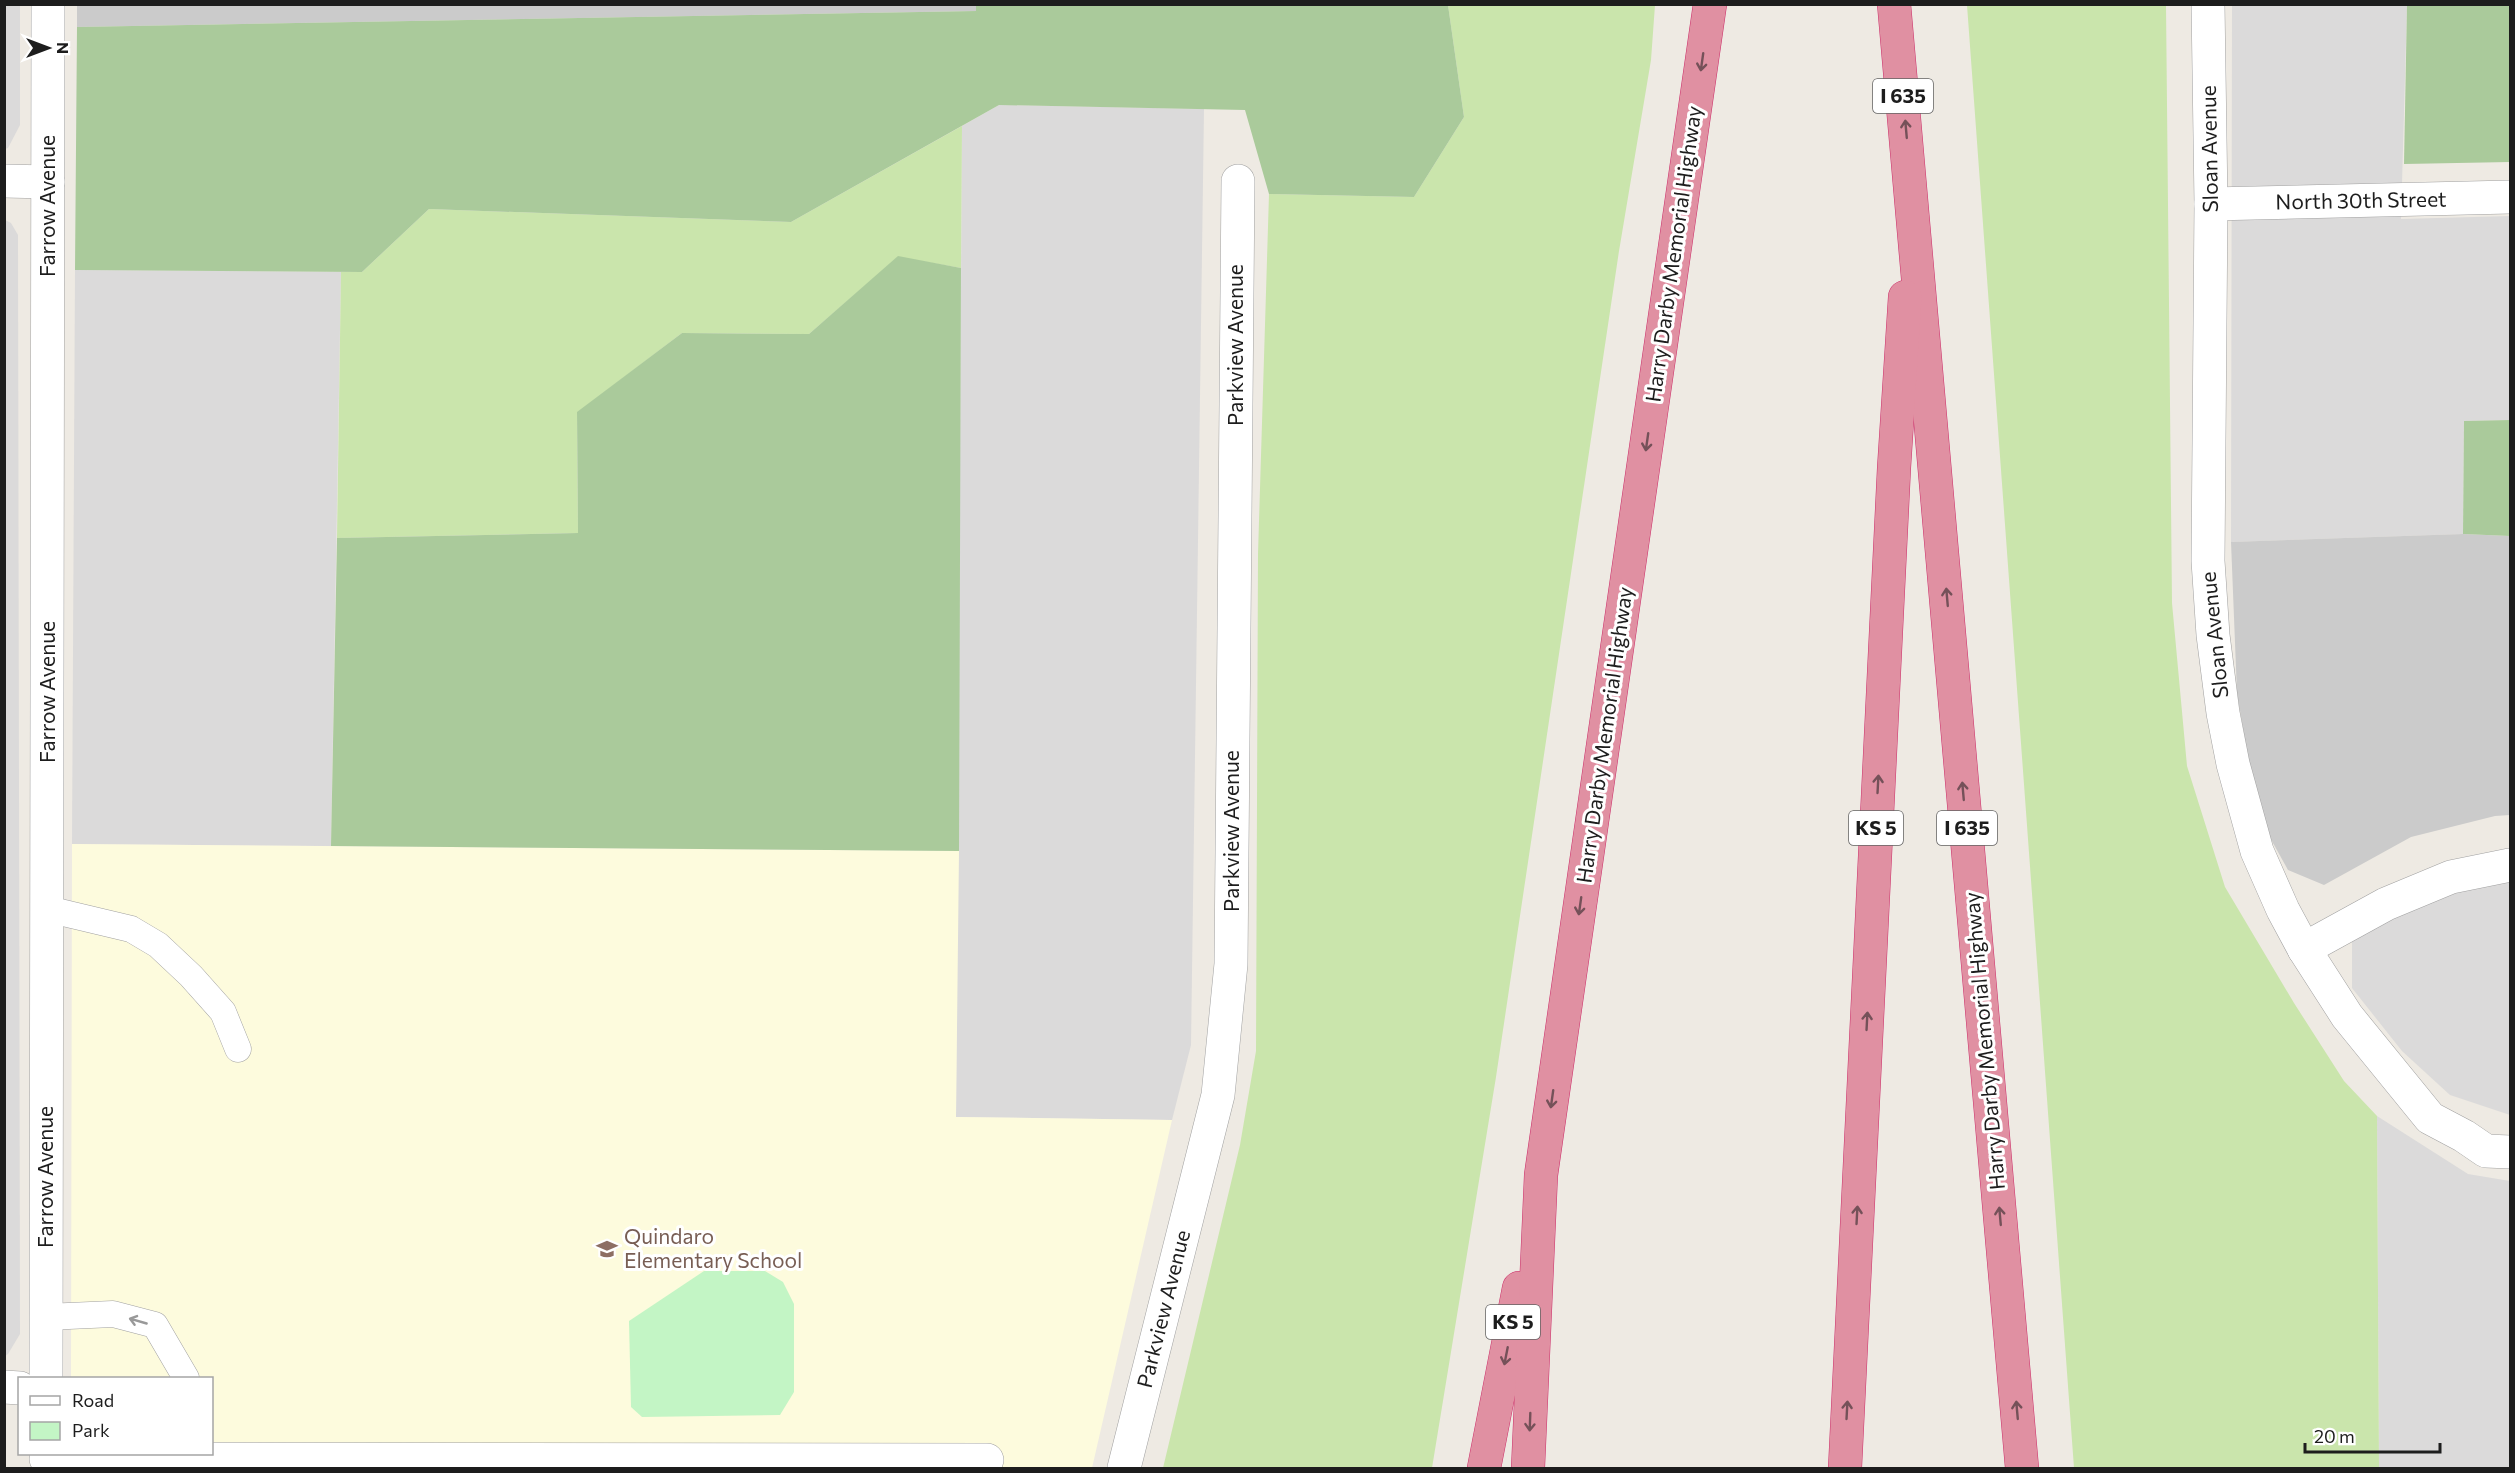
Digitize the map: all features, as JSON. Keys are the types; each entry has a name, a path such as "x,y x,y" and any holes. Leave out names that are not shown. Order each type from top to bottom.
{"highway":[{"name":"Harry Darby Memorial Highway","path":"1528,1468 1541,1175 1710,4"},
{"name":"Harry Darby Memorial Highway","path":"1894,4 1912,187 2022,1468"},
{"name":"KS 5","path":"1845,1468 1894,468 1912,187"},
{"name":"KS 5","path":"1484,1468 1541,1175"}],"street":[{"name":"Farrow Avenue","path":"46,1377 48,4"},
{"name":"Sloan Avenue","path":"2208,4 2211,204 2208,561 2213,635 2223,714 2233,764 2257,851 2283,910 2304,949 2347,1016 2430,1118 2486,1151 2511,1152"},
{"path":"4,181 48,182"},
{"name":"Parkview Avenue","path":"1124,1468 1218,1095 1231,964 1238,181"},
{"name":"North 30th Street","path":"2211,204 2511,197"},
{"path":"2304,949 2386,904 2451,876 2511,865"},
{"path":"46,1460 195,1456 619,1464 987,1460"}],"lane":[{"path":"47,909 131,929 158,945 191,976 223,1012 237,1049"},
{"path":"46,1317 113,1314 154,1325 185,1377"}],"shaded area":[{"path":"5,4 20,5 20,125 8,148 5,149"},
{"path":"976,4 976,11 77,27 77,5"},
{"path":"2232,5 2407,5 2401,219 2510,216 2510,420 2464,421 2463,534 2231,542"},
{"path":"999,105 1204,109 1191,1045 1172,1120 956,1117 962,126"},
{"path":"5,220 11,223 18,235 20,1334 5,1356"},
{"path":"75,270 341,272 331,846 72,844"},
{"path":"2463,534 2510,536 2510,815 2495,816 2411,837 2324,885 2288,870 2258,816 2237,693 2231,542"},
{"name":"Quindaro Elementary School","path":"72,844 959,851 956,1117 1172,1120 1092,1468 71,1468 213,1455 213,1377 71,1377"},
{"path":"2510,880 2510,1115 2450,1095 2402,1051 2352,988 2352,942 2385,920 2469,888"},
{"path":"2377,1116 2468,1174 2510,1181 2510,1468 2379,1468"}],"green space":[{"path":"976,5 1448,5 1464,117 1414,197 1269,194 1245,110 999,105 791,222 429,209 362,272 75,270 77,27 976,11"},
{"path":"1448,5 1655,5 1651,60 1619,251 1496,1077 1432,1468 1163,1468 1240,1145 1256,1051 1258,554 1269,194 1414,197 1464,117"},
{"path":"1967,5 2166,5 2172,603 2187,766 2225,887 2294,1003 2344,1081 2377,1116 2379,1468 2074,1468"},
{"path":"2407,5 2510,5 2510,162 2404,164"},
{"path":"962,126 961,268 898,257 809,334 682,333 577,413 578,533 337,538 341,272 362,272 429,209 791,222"},
{"path":"898,256 961,268 959,851 331,846 337,538 578,533 577,412 682,333 809,334"},
{"path":"2510,420 2510,536 2463,534 2464,421"},
{"path":"704,1271 765,1271 783,1282 794,1304 794,1392 780,1415 642,1417 631,1407 629,1321"}],"place":[{"name":"Quindaro Elementary School","path":"607,1249"}]}
